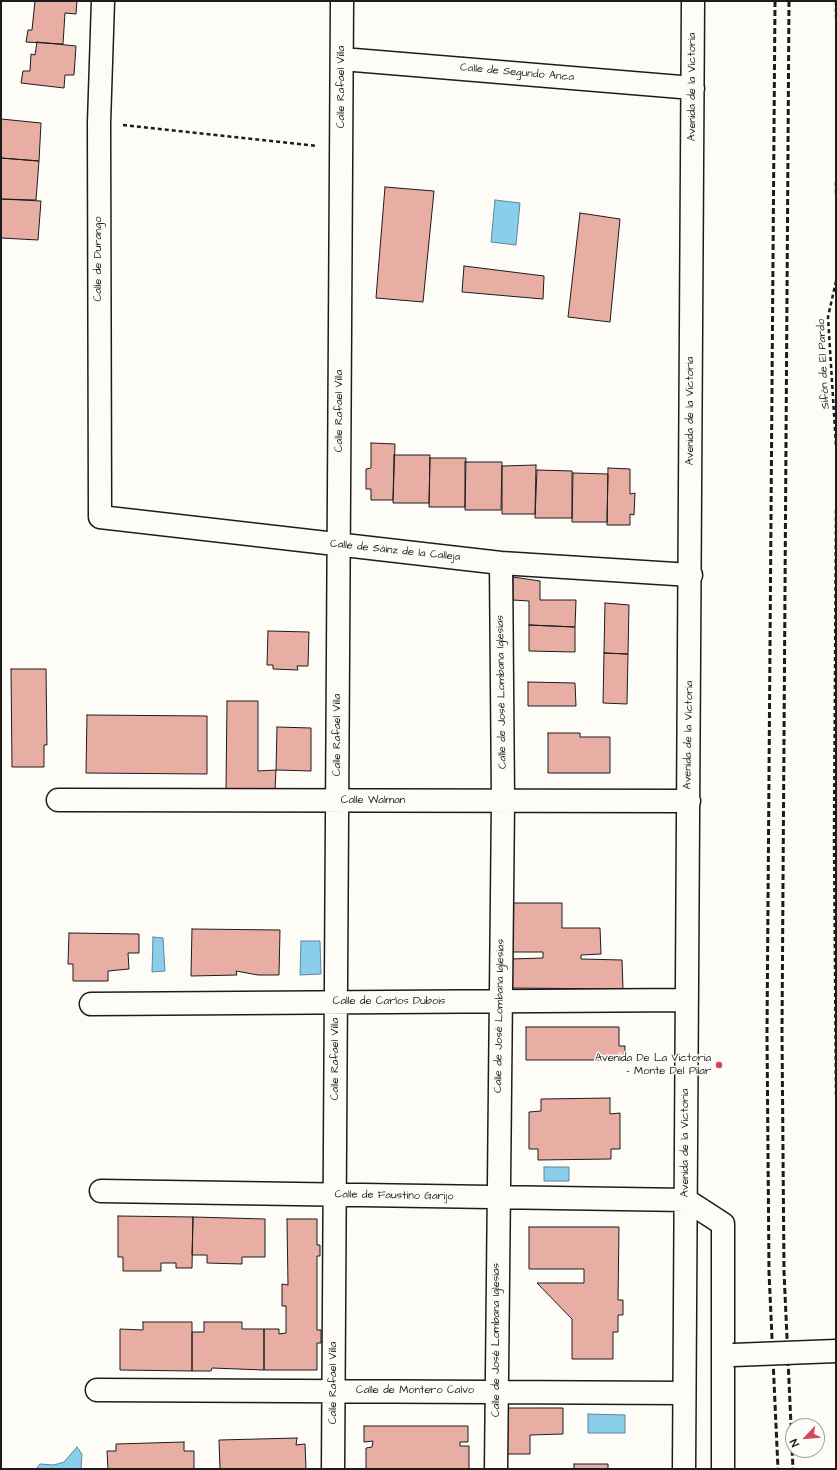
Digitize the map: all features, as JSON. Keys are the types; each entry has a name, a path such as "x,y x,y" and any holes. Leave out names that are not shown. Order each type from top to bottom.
{"street":[{"name":"Calle de Durango","path":"100,517 99,123 104,1"},
{"name":"Calle Rafael Villa","path":"333,1469 342,1"},
{"name":"Avenida de la Victoria","path":"684,1469 691,575 693,1"},
{"name":"Calle de Segundo Anca","path":"342,59 693,88"},
{"name":"Calle de Sáinz de la Calleja","path":"100,517 501,563 691,575"},
{"name":"Calle de José Lombana Iglesias","path":"496,1469 503,801 501,563"},
{"name":"Calle Walman","path":"58,800 689,801"},
{"name":"Calle de Carlos Dubois","path":"90,1004 687,1000"},
{"name":"Calle de Faustino Garijo","path":"101,1192 686,1200"},
{"path":"686,1200 723,1224 727,1356 723,1469"},
{"path":"727,1356 836,1351"},
{"name":"Calle de Montero Calvo","path":"97,1390 684,1393"}],"path":[{"path":"836,1 836,17"},
{"path":"99,123 342,149"},
{"path":"836,182 836,194"},
{"name":"Sifón de El Pardo","path":"836,281 828,317 836,446"},
{"path":"836,510 834,837 836,1098"}],"water":[{"path":"495,200 520,203 516,245 491,242"},
{"path":"153,937 163,938 165,971 152,972"},
{"path":"301,941 320,941 321,974 300,975"},
{"path":"544,1167 569,1167 569,1181 544,1181"},
{"path":"588,1414 625,1415 625,1433 588,1433"},
{"path":"77,1447 82,1454 81,1469 36,1469 40,1464 54,1465 64,1462"}],"building":[{"path":"35,1 77,1 76,14 65,13 63,44 26,42 28,30 32,30"},
{"path":"37,42 76,46 74,75 65,75 64,88 21,83 23,71 30,71 31,54 35,55"},
{"path":"1,119 41,123 39,161 1,158"},
{"path":"1,158 39,161 36,200 1,199"},
{"path":"385,187 434,191 423,302 376,298"},
{"path":"1,199 41,201 38,240 1,238"},
{"path":"580,213 620,219 610,322 568,317"},
{"path":"464,266 544,276 543,299 462,292"},
{"path":"371,443 395,444 393,500 371,500 371,489 366,489 366,469 371,468"},
{"path":"394,455 430,455 429,503 393,503"},
{"path":"430,458 466,458 465,507 429,507"},
{"path":"465,462 502,462 501,510 465,510"},
{"path":"536,465 535,514 502,514 502,466"},
{"path":"608,468 630,469 630,494 635,493 634,515 630,514 630,525 607,525"},
{"path":"537,470 572,471 572,518 535,518"},
{"path":"573,473 608,474 607,522 572,522"},
{"path":"513,577 540,581 540,600 576,600 575,627 529,625 529,601 513,600"},
{"path":"605,603 629,605 628,654 604,653"},
{"path":"529,625 575,627 575,652 529,651"},
{"path":"268,631 309,632 308,666 297,666 298,670 273,669 273,665 267,665"},
{"path":"604,653 628,654 627,704 603,703"},
{"path":"11,669 46,669 47,745 44,745 44,767 12,767"},
{"path":"528,682 575,683 576,706 528,706"},
{"path":"227,701 258,701 258,771 276,770 275,790 226,789"},
{"path":"87,715 207,716 207,774 86,773"},
{"path":"277,727 311,728 311,771 276,770"},
{"path":"548,733 580,733 580,737 610,737 610,773 548,773"},
{"path":"511,903 562,903 562,928 600,928 601,954 581,955 581,959 622,960 623,989 510,988 511,959 543,958 543,952 511,952"},
{"path":"192,929 280,930 279,975 258,975 236,971 237,975 191,976"},
{"path":"69,933 139,934 139,953 128,953 129,969 108,971 108,981 73,981 73,964 68,964"},
{"path":"526,1027 619,1027 619,1046 625,1046 625,1060 526,1060"},
{"path":"610,1098 610,1114 620,1113 620,1149 611,1149 611,1159 538,1160 538,1149 529,1149 529,1112 541,1111 541,1099"},
{"path":"118,1216 193,1217 192,1268 176,1268 176,1263 161,1263 161,1271 123,1271 123,1257 118,1257"},
{"path":"193,1217 265,1219 265,1257 242,1257 242,1264 207,1263 207,1255 192,1255"},
{"path":"287,1219 317,1219 317,1245 320,1245 320,1256 317,1256 317,1330 321,1330 321,1343 317,1343 317,1370 264,1370 264,1329 279,1329 279,1334 286,1333 286,1306 282,1306 282,1284 288,1285"},
{"path":"529,1227 619,1227 618,1300 623,1300 623,1315 618,1315 618,1332 613,1332 613,1359 572,1359 572,1319 537,1283 584,1283 584,1269 529,1269"},
{"path":"143,1322 192,1322 192,1371 120,1370 120,1329 143,1330"},
{"path":"204,1322 242,1322 242,1329 264,1329 264,1370 212,1368 211,1371 192,1371 192,1332 204,1332"},
{"path":"508,1408 563,1408 563,1434 530,1435 530,1454 507,1454"},
{"path":"364,1426 468,1426 468,1442 460,1442 460,1446 469,1446 469,1469 366,1469 366,1448 372,1447 373,1441 364,1442"},
{"path":"297,1438 296,1445 305,1444 306,1469 220,1469 219,1440"},
{"path":"184,1442 184,1451 194,1451 194,1469 108,1469 107,1451 116,1451 116,1444"},
{"path":"574,1464 608,1464 608,1469 574,1469"}],"railway":[{"path":"775,1 767,1033 769,1272 778,1469"},
{"path":"789,1 782,1032 784,1272 793,1469"}],"place":[{"name":"Avenida De La Victoria - Monte Del Pilar","path":"719,1065"}]}
